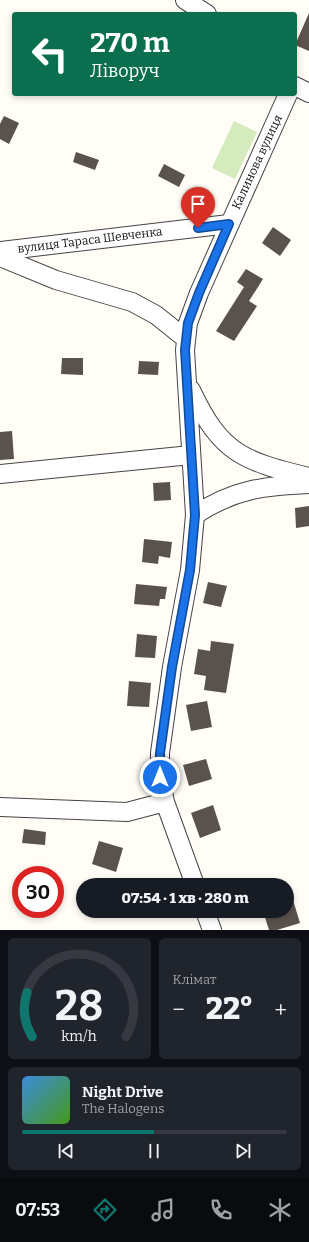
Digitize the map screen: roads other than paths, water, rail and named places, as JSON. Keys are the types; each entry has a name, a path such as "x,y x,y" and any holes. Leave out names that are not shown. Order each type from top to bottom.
{"street":[{"path":"185,0 203,12"},
{"path":"297,87 309,93"},
{"name":"Калинова вулиця","path":"192,878 165,802 160,777 160,753 172,667 190,570 195,515 185,350 186,339 188,323 199,293 287,96"},
{"name":"вулиця Тараса Шевченка","path":"0,251 229,224"},
{"path":"0,257 56,280 132,302 156,315 186,339"},
{"path":"187,380 202,414 221,440 240,455 258,463 309,477"},
{"path":"0,474 191,456"},
{"path":"195,515 213,503 258,487 309,484"},
{"path":"0,807 127,812 165,802"},
{"path":"208,918 212,930"}]}
